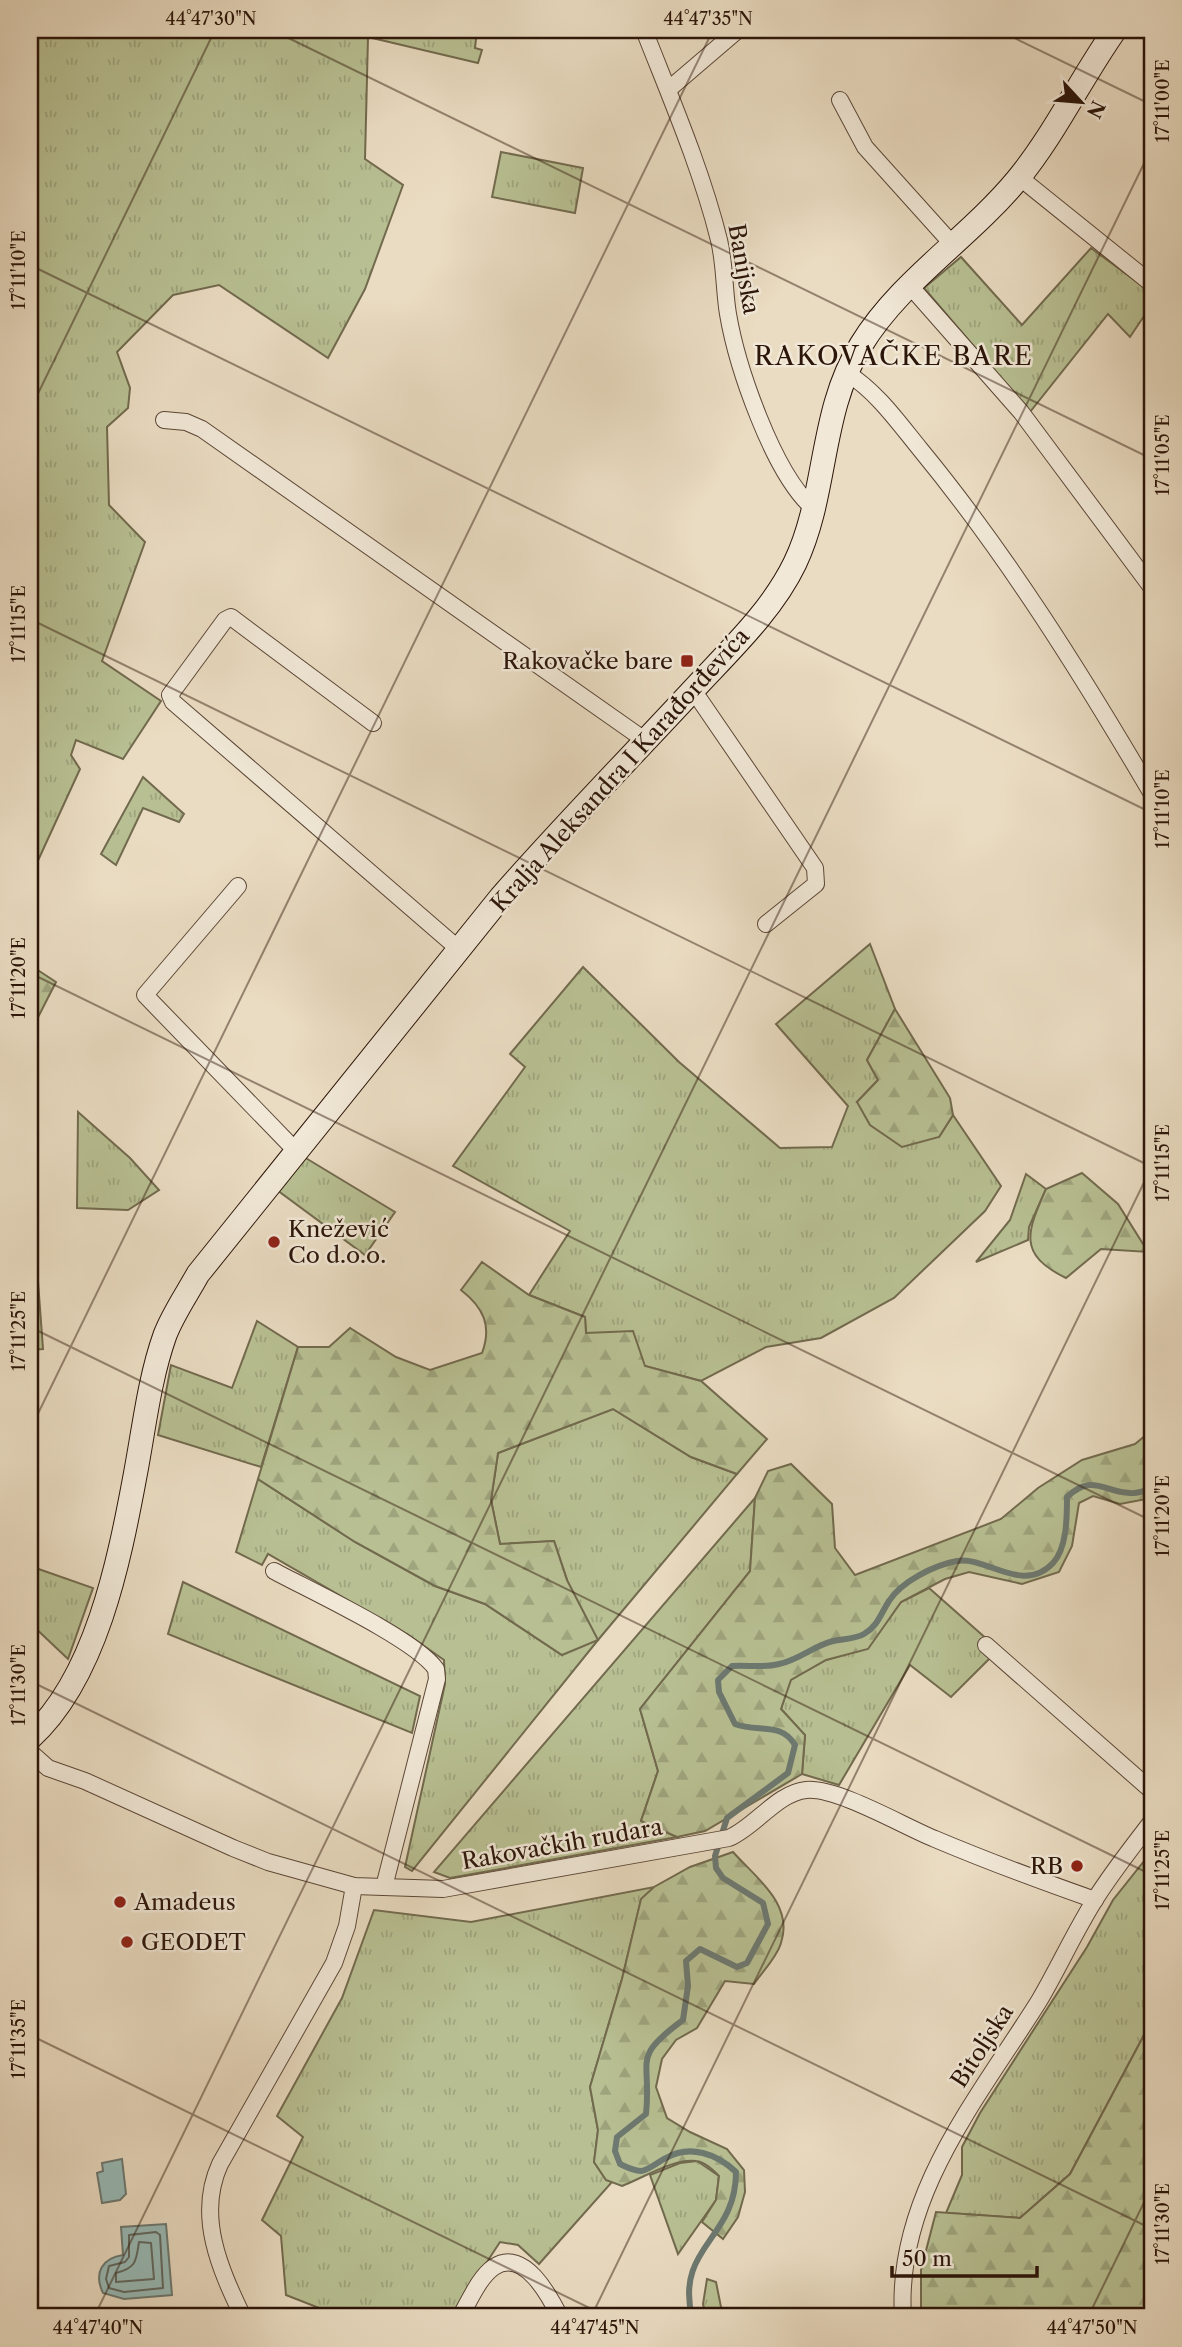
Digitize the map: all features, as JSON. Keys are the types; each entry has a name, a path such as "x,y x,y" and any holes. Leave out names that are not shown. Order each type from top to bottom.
{"street":[{"name":"Banijska","path":"644,30 669,89 720,242 728,314 748,391 761,424 800,497 812,507"},
{"path":"669,89 738,30"},
{"name":"Kralja Aleksandra I Karađorđevića","path":"30,1738 68,1696 97,1626 132,1491 148,1399 165,1334 198,1274 551,840 733,648 780,589 795,562 812,507 830,419 861,345 911,287 1019,177 1115,30"},
{"path":"840,100 864,147 954,246"},
{"path":"1019,177 1152,284"},
{"path":"911,287 1037,432 1152,588"},
{"path":"847,373 873,393 945,479 1034,604 1152,794"},
{"path":"164,420 186,422 202,429 646,741"},
{"path":"373,723 231,617 225,620 170,695 183,711 461,951"},
{"path":"693,690 815,868 816,884 766,924"},
{"path":"238,886 145,995 297,1152"},
{"path":"274,1571 382,1629 432,1662 436,1669 425,1731 384,1888"},
{"path":"986,1645 1152,1791"},
{"name":"Rakovačkih rudara","path":"30,1752 48,1768 85,1780 188,1830 268,1862 354,1886 443,1889 700,1841 729,1838 749,1829 777,1804 798,1792 823,1791 934,1839 1095,1900"},
{"name":"Bitoljska","path":"903,2317 903,2273 926,2189 956,2129 1049,1984 1095,1900 1152,1821"},
{"path":"243,2317 220,2267 212,2238 209,2193 220,2164 334,1963 347,1926 354,1886"},
{"path":"460,2317 486,2274 492,2267 505,2263 522,2266 532,2274 561,2317"}],"green space":[{"path":"30,30 477,30 475,48 482,50 478,63 368,37 365,159 403,185 365,289 328,358 219,285 173,295 117,352 130,388 128,408 107,427 109,505 145,542 102,661 161,701 123,759 76,740 71,755 80,769 30,878"},
{"path":"501,152 583,168 575,213 492,197"},
{"path":"1091,248 1152,293 1152,304 1130,337 1108,314 1030,412 924,288 961,257 1022,325"},
{"path":"143,777 184,814 179,822 143,808 116,865 101,854"},
{"path":"870,944 895,1009 867,1060 878,1080 857,1102 939,1137 953,1115 1001,1186 985,1211 894,1298 821,1338 766,1347 701,1381 645,1366 586,1333 585,1317 529,1295 570,1231 453,1166 525,1067 510,1054 583,967 679,1062 780,1148 832,1147 848,1106 776,1024"},
{"path":"30,965 56,982 30,1033"},
{"path":"895,1009 950,1098 953,1115 939,1137 902,1147 870,1125 857,1102 878,1080 867,1060"},
{"path":"78,1112 130,1158 159,1190 128,1210 77,1208"},
{"path":"304,1157 395,1212 365,1255 277,1190"},
{"path":"1082,1173 1118,1204 1148,1252 1101,1249 1066,1278 1050,1269 1033,1251 1031,1230 1046,1189"},
{"path":"1026,1174 1046,1189 1029,1227 1028,1240 976,1262 1010,1220"},
{"path":"482,1262 529,1295 585,1317 586,1333 633,1331 645,1366 701,1381 767,1439 737,1474 691,1457 613,1409 498,1453 491,1500 500,1544 554,1541 567,1580 598,1640 562,1655 485,1604 435,1586 355,1542 258,1479 298,1347 329,1347 350,1328 396,1357 430,1370 482,1353 486,1334 484,1318 461,1290"},
{"path":"30,1268 37,1268 43,1349 30,1350"},
{"path":"257,1321 298,1347 261,1467 158,1435 171,1365 232,1388"},
{"path":"613,1409 691,1457 737,1474 598,1640 412,1871 405,1867 445,1684 444,1660 410,1636 268,1554 262,1565 236,1552 258,1479 355,1542 435,1586 485,1604 562,1655 567,1580 554,1541 500,1544 491,1500 498,1453"},
{"path":"1152,1430 1152,1498 1120,1504 1093,1496 1079,1503 1072,1546 1059,1572 1022,1584 969,1572 945,1579 901,1602 868,1649 826,1660 791,1680 781,1709 805,1735 802,1774 705,1831 677,1837 641,1821 658,1771 640,1709 750,1571 755,1498 768,1471 791,1464 832,1504 835,1548 855,1575 1001,1519 1038,1488 1082,1460 1135,1444"},
{"path":"755,1498 750,1571 640,1709 658,1771 641,1821 677,1837 450,1878 434,1872"},
{"path":"30,1566 93,1588 68,1659 30,1623"},
{"path":"183,1582 420,1696 412,1733 168,1634"},
{"path":"929,1588 989,1641 990,1658 951,1697 910,1665 839,1785 802,1774 805,1735 781,1709 790,1680 826,1660 868,1648 901,1602"},
{"path":"1152,1851 1152,2020 1070,2174 1020,2218 946,2213 962,2175 962,2147 980,2113 1087,1947 1113,1900"},
{"path":"733,1852 762,1882 778,1904 784,1929 781,1943 773,1959 754,1984 725,1981 697,2028 676,2040 662,2059 656,2087 667,2118 727,2149 744,2170 745,2192 738,2217 723,2239 702,2222 716,2200 719,2176 703,2163 678,2163 622,2186 606,2180 594,2162 598,2130 590,2087 622,1979 641,1899 654,1887 690,1867"},
{"path":"654,1887 641,1900 622,1979 590,2087 598,2130 594,2162 606,2180 612,2182 539,2264 518,2245 500,2242 451,2317 342,2317 286,2295 281,2236 262,2220 303,2137 277,2116 342,1998 374,1910 471,1922"},
{"path":"1152,2020 1152,2317 921,2317 921,2270 936,2212 1020,2218 1070,2174"},
{"path":"697,2161 719,2176 716,2200 678,2254 650,2175 680,2163"},
{"path":"707,2279 716,2282 723,2317 706,2317 703,2304"}],"water":[{"path":"122,2159 126,2194 120,2200 102,2203 97,2173 103,2171 102,2163"},
{"path":"166,2224 172,2295 124,2299 103,2293 99,2279 102,2267 110,2259 123,2255 121,2227"}],"waterway":[{"path":"692,2317 689,2293 692,2274 698,2258 727,2213 736,2172 712,2156 694,2152 675,2154 638,2171 620,2164 615,2151 617,2137 646,2114 646,2070 650,2052 666,2033 683,2020 688,1986 686,1961 700,1949 737,1967 747,1963 768,1924 763,1903 723,1878 716,1868 715,1856 727,1818 788,1773 795,1745 776,1730 735,1724 719,1692 718,1680 732,1666 779,1664 826,1643 864,1634 876,1623 901,1587 938,1566 969,1561 1017,1575 1041,1572 1058,1557 1065,1532 1067,1497 1076,1490 1091,1485 1130,1493 1152,1489"}],"place":[{"name":"Rakovačke bare","path":"687,661"},
{"name":"Knežević Co d.o.o.","path":"274,1242"},
{"name":"RB","path":"1077,1866"},
{"name":"Amadeus","path":"120,1902"},
{"name":"GEODET","path":"127,1942"}],"district":[{"name":"RAKOVAČKE BARE","path":"894,356"}]}
